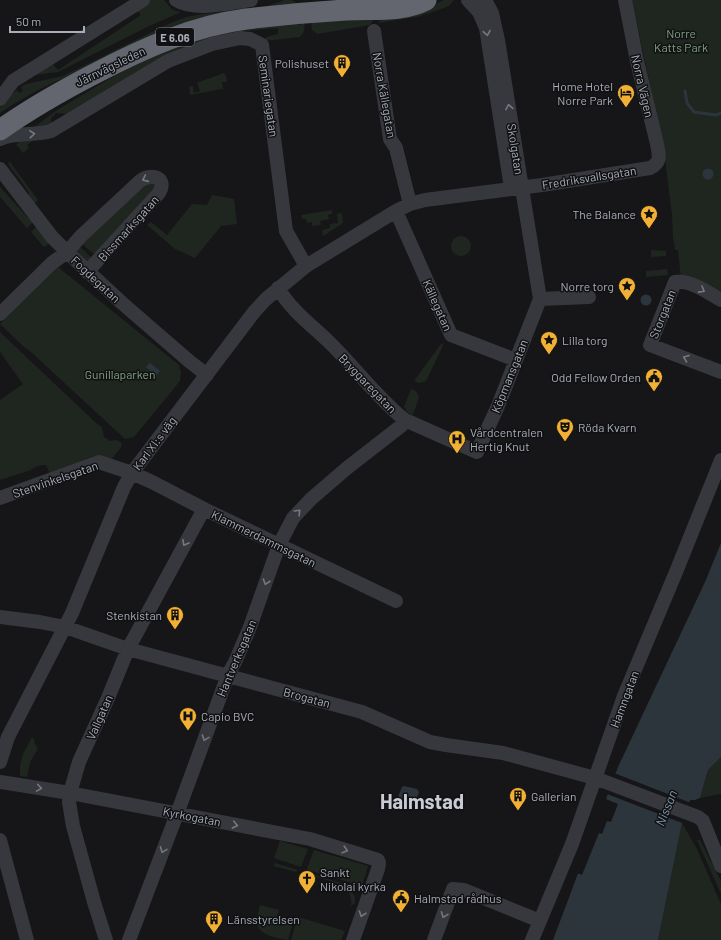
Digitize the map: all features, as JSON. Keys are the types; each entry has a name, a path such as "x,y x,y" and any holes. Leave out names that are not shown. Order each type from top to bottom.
{"highway":[{"name":"Järnvägsleden","path":"348,10 394,0"},
{"name":"Järnvägsleden","path":"0,130 58,92 136,52 197,29 244,19 348,10 399,8 416,5 426,0"}],"street":[{"path":"0,99 13,81 143,0"},
{"path":"179,2 194,6 203,6 251,0"},
{"name":"Skolgatan","path":"468,0 479,12 486,28 540,299"},
{"name":"Skolgatan","path":"485,0 490,6 495,23 517,188"},
{"name":"Norra Vägen","path":"625,0 637,61 657,144 658,160 656,165 650,168"},
{"name":"Norra Källegatan","path":"374,31 390,138 396,148 410,204"},
{"name":"Seminariegatan","path":"0,139 6,136 43,133 168,61 212,44 240,38 250,39 262,45 286,231 306,266"},
{"name":"Fredriksvallsgatan","path":"410,204 425,200 650,168"},
{"name":"Fogdegatan","path":"0,169 52,236 67,252 189,361 207,374"},
{"name":"Bissmarksgatan","path":"0,314 140,181 144,178 153,176 159,180 161,186 159,193 88,272"},
{"name":"Karl XI:s väg","path":"0,762 8,736 65,627 124,487 132,473 254,312 278,288 306,266 410,204"},
{"name":"Källegatan","path":"396,211 451,335 516,360"},
{"name":"Storgatan","path":"721,300 694,286 682,282 675,282 650,345 721,372"},
{"name":"Bryggaregatan","path":"278,288 286,302 329,342 362,378 405,420 477,452"},
{"path":"540,299 589,297"},
{"name":"Köpmansgatan","path":"477,452 498,406 540,299"},
{"name":"Hantverksgatan","path":"129,940 228,675 250,627 279,545 293,518 311,499 401,426 405,420"},
{"name":"Hamngatan","path":"532,940 572,844 624,696 721,460"},
{"name":"Stenvinkelsgatan","path":"0,498 99,462 132,473"},
{"name":"Klammerdammsgatan","path":"132,473 396,601"},
{"name":"Vallgatan","path":"106,940 73,826 69,802 70,793 79,762 128,649 204,509"},
{"name":"Brogatan","path":"0,618 40,622 65,627 128,649 362,712 430,742 503,753 611,783 692,815 703,821 721,866"},
{"name":"Kyrkogatan","path":"0,782 70,793 310,839 374,858 378,860 379,863 353,940"},
{"path":"0,840 27,940"},
{"path":"434,940 454,889 464,890 540,921"}],"green space":[{"path":"150,0 164,0 173,10 181,12 147,27 58,72 35,75 52,63 58,70 141,15 137,10"},
{"path":"284,0 292,0 300,6 91,65 42,88 0,113 0,107 4,105 8,97 17,90 19,93 23,91 21,87 26,84 63,76 178,20 202,14 238,11 261,7"},
{"path":"444,0 454,0 447,7 417,17 378,23 381,19 421,11"},
{"name":"Norre Katts Park","path":"632,0 721,0 721,296 681,278 678,250 675,250 673,237 672,215 664,151"},
{"path":"374,19 370,25 317,34 312,30 311,20"},
{"path":"301,21 298,24 300,25 304,21 304,32 300,37 263,40 267,37 278,34 278,28 244,31 223,36 69,114 56,113 51,118 51,125 29,131 57,110 136,63 209,33"},
{"path":"224,73 227,82 222,82 223,88 227,88 190,95 189,87 193,86 194,93 200,91 197,83"},
{"path":"24,139 36,139 27,145 29,148 23,153 16,144"},
{"path":"10,162 38,200 34,204 31,201 28,191 10,167 8,163"},
{"path":"151,181 155,185 156,190 96,256 80,242"},
{"path":"0,187 32,222 27,228 0,197"},
{"path":"212,195 234,199 237,224 221,226 195,258 175,249 147,225 151,222 167,235 192,204 207,205"},
{"path":"332,210 332,214 328,215 329,219 320,221 321,225 312,226 312,222 307,223 306,219 302,219 301,215"},
{"path":"342,213 343,223 323,236 322,230 330,228 330,224 338,223 337,214"},
{"path":"36,227 50,243 45,247 31,232"},
{"path":"461,236 468,239 471,246 468,253 461,256 454,253 451,246 454,239"},
{"path":"78,245 94,260 87,264 77,252"},
{"path":"651,250 666,251 666,256 651,257"},
{"name":"Gunillaparken","path":"58,267 179,365 181,372 180,381 134,437 125,439 0,324"},
{"path":"667,269 668,275 646,277 646,271"},
{"name":"Gunillaparken","path":"0,332 102,427 104,437 110,441 117,440 122,443 121,447 111,460 97,456 92,457 86,459 77,466 50,474 46,465 42,465 0,480 0,400 23,384 0,352"},
{"path":"443,343 426,381 419,383 414,381 440,345"},
{"path":"411,389 416,391 419,397 413,415 407,412 404,407"},
{"path":"32,737 38,749 30,762 27,777 20,776 20,766 23,754"},
{"path":"721,757 721,794 700,798 708,770"},
{"path":"682,823 696,847 721,904 721,940 658,940"},
{"path":"697,840 700,840 721,881 721,894"},
{"path":"280,841 308,849 301,867 274,858"},
{"path":"314,850 368,866 362,886 308,870 307,868"},
{"path":"275,863 298,870 296,872 273,866"},
{"path":"308,873 348,885 355,897 355,903 351,906 351,898 344,887 330,881 308,875"},
{"path":"260,905 279,910 277,917 293,922 288,940 268,935 260,930 257,921"},
{"path":"298,917 345,931 341,940 291,940"}],"water":[{"path":"708,168 712,170 714,174 712,178 708,180 704,178 702,174 704,170"},
{"path":"644,295 648,295 650,296 650,304 644,305 641,302 641,298"},
{"path":"150,363 160,371 156,376 146,367"},
{"name":"Nissan","path":"721,543 721,757 708,770 700,798 690,800 682,823 658,940 553,940 618,767 705,582"},
{"path":"404,786 417,789 419,792 413,807 410,808 397,805 396,802 402,787"}],"pier":[{"path":"614,773 691,803 684,822 682,823 607,794"},
{"path":"605,796 607,796 606,799 618,804 611,822 607,821 602,834 599,833 582,875 577,873"}],"waterway":[{"path":"685,91 687,103 694,112 716,115 721,113"}],"place":[{"name":"Polishuset","path":"342,78"},
{"name":"Home Hotel Norre Park","path":"626,108"},
{"name":"The Balance","path":"649,229"},
{"name":"Norre torg","path":"627,301"},
{"name":"Lilla torg","path":"549,355"},
{"name":"Odd Fellow Orden","path":"654,392"},
{"name":"Röda Kvarn","path":"565,442"},
{"name":"Vårdcentralen Hertig Knut","path":"457,454"},
{"name":"Stenkistan","path":"175,630"},
{"name":"Capio BVC","path":"188,731"},
{"name":"Gallerian","path":"518,811"},
{"name":"Sankt Nikolai kyrka","path":"307,894"},
{"name":"Halmstad rådhus","path":"401,913"},
{"name":"Länsstyrelsen","path":"214,934"}],"district":[{"name":"Halmstad","path":"422,801"}]}
